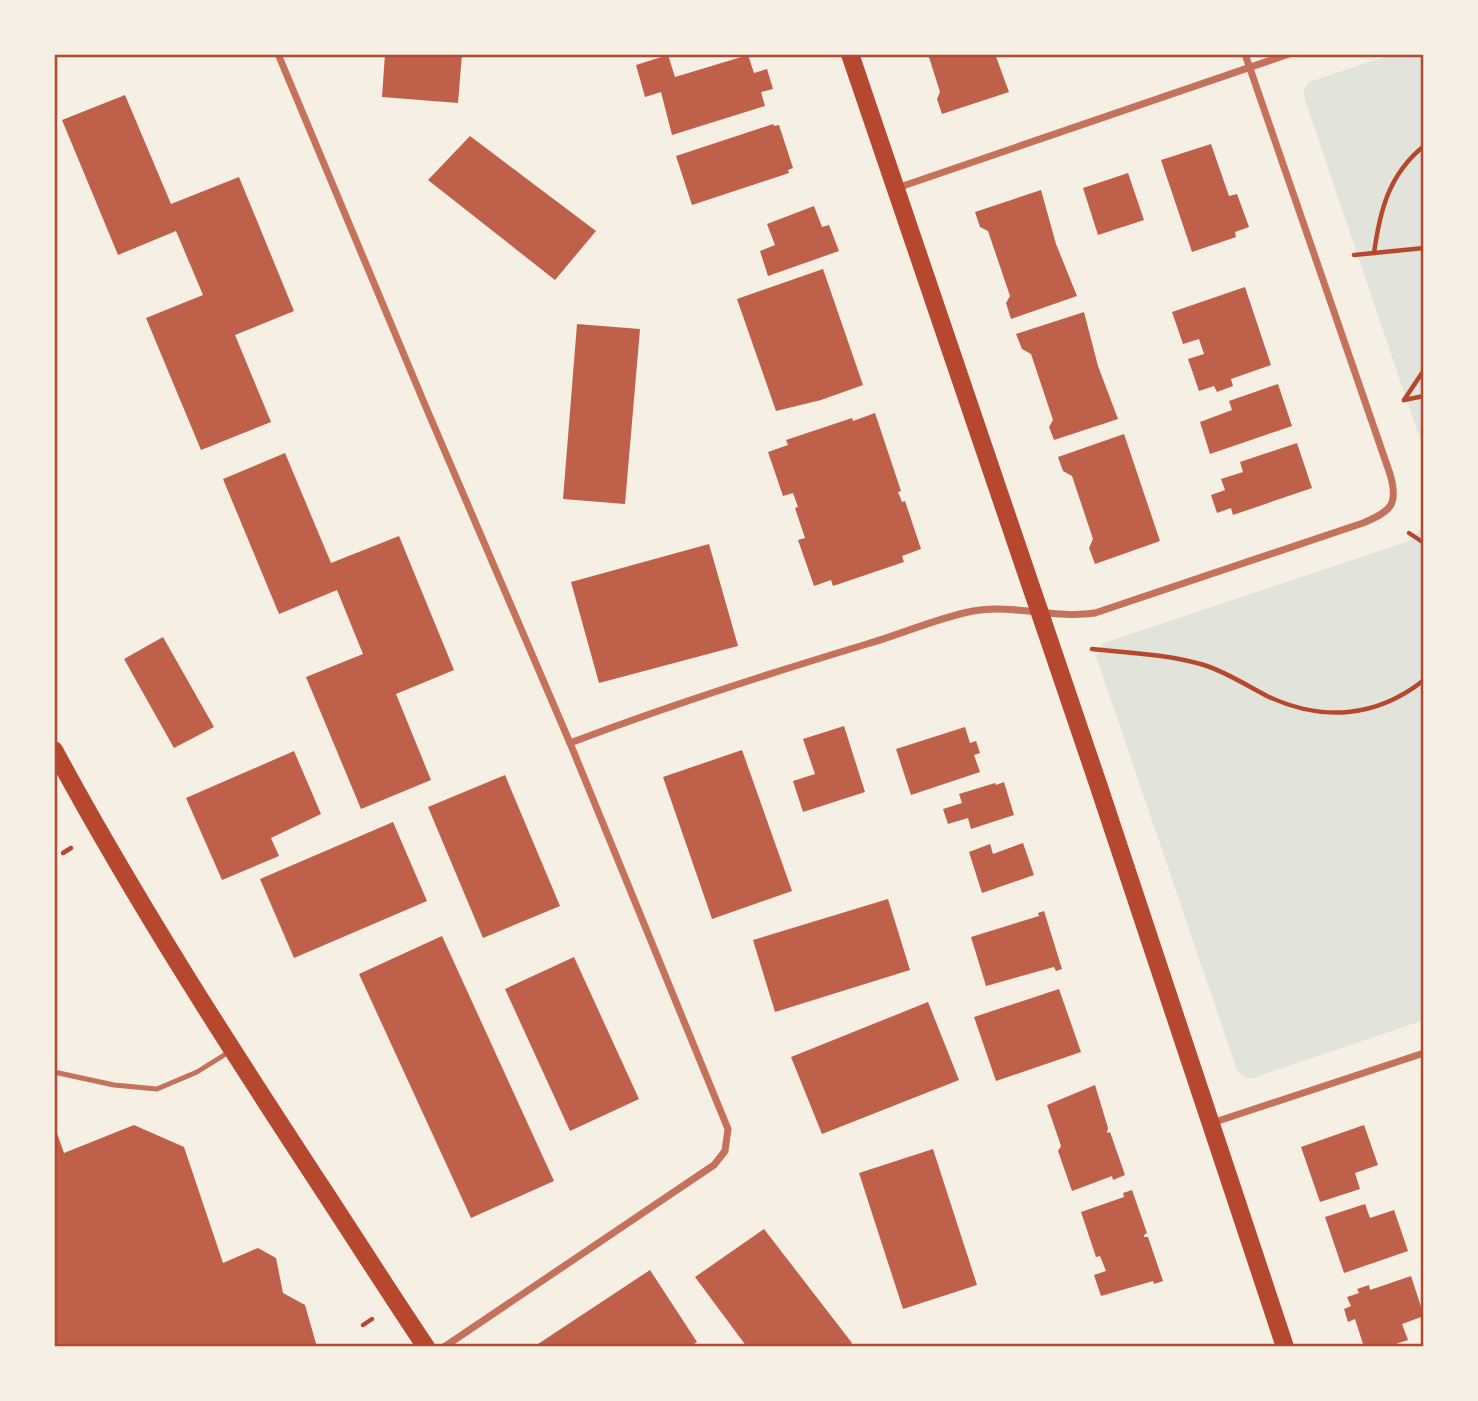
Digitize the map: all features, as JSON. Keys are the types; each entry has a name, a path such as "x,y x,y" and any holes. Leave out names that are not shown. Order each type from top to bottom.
{"main road":[{"path":"850,54 1286,1347"},
{"path":"54,750 106,846 232,1051 426,1347"}],"street":[{"path":"278,54 570,743 728,1129 723,1156 698,1177 444,1347"},
{"path":"570,743 657,711 956,616 981,610 1095,613 1363,523 1380,516 1391,505 1394,492 1390,474 1245,54"},
{"path":"897,188 1289,54"},
{"path":"1211,1124 1424,1053"}],"lane":[{"path":"54,1072 114,1085 156,1089 197,1072 232,1051"}],"path":[{"path":"1374,253 1379,221 1393,181 1406,162 1424,146"},
{"path":"1354,255 1424,248"},
{"path":"1424,370 1404,400 1424,396"},
{"path":"1409,533 1424,543"},
{"path":"1092,649 1160,655 1205,666 1291,706 1317,713 1366,710 1390,702 1424,680"},
{"path":"63,853 71,848"},
{"path":"363,1325 372,1319"}],"shaded area":[{"path":"1394,54 1424,54 1424,451 1305,100 1304,89 1309,82"},
{"path":"1424,526 1424,1020 1246,1079 1237,1070 1096,656 1104,643 1409,541"}],"building":[{"path":"385,54 462,54 458,103 382,97"},
{"path":"928,54 995,54 1009,92 942,114 937,99 940,92"},
{"path":"668,55 675,77 748,55 754,73 767,69 773,89 761,92 765,106 672,135 661,92 645,97 636,65"},
{"path":"125,95 171,204 239,177 294,311 235,335 271,422 201,450 146,318 203,295 176,231 118,255 62,120"},
{"path":"773,124 779,125 793,168 788,170 789,173 692,205 676,156"},
{"path":"470,136 596,231 555,280 428,180"},
{"path":"1211,144 1229,196 1237,194 1249,227 1235,232 1236,237 1192,252 1161,160"},
{"path":"1128,173 1144,220 1098,235 1083,188"},
{"path":"1041,190 1056,244 1077,296 1011,319 1006,303 1010,296 988,231 980,227 975,212"},
{"path":"814,206 822,227 829,225 839,251 768,276 760,251 775,245 767,224"},
{"path":"823,269 863,385 821,400 776,411 737,299"},
{"path":"1245,287 1271,365 1231,379 1233,386 1217,392 1214,386 1199,391 1188,359 1204,354 1199,339 1183,344 1172,312"},
{"path":"1084,312 1098,366 1118,419 1054,440 1049,427 1053,420 1031,354 1022,349 1016,334"},
{"path":"577,324 640,329 625,504 563,499"},
{"path":"1278,384 1292,426 1210,454 1200,422 1232,410 1229,401"},
{"path":"875,413 901,491 898,492 902,502 905,501 921,549 902,556 904,562 833,586 831,580 814,586 798,540 805,538 795,508 798,507 793,493 783,496 768,452 788,445 786,440"},
{"path":"1124,434 1160,541 1095,564 1089,548 1093,539 1072,476 1063,471 1058,457"},
{"path":"1297,443 1312,488 1233,515 1231,508 1217,513 1211,495 1225,490 1221,479 1243,472 1240,462"},
{"path":"285,453 331,563 399,536 454,670 396,694 431,780 361,809 306,677 363,654 337,590 279,614 223,479"},
{"path":"709,544 738,646 599,683 571,582"},
{"path":"163,637 214,727 174,748 124,659"},
{"path":"844,726 865,792 803,812 793,781 815,774 803,739"},
{"path":"965,727 970,743 976,741 980,753 974,755 980,772 911,795 896,749"},
{"path":"742,750 792,891 712,919 663,777"},
{"path":"294,751 321,814 271,838 279,856 222,880 186,798"},
{"path":"505,775 560,906 483,938 428,807"},
{"path":"1004,782 1014,815 971,829 968,818 948,824 943,809 962,803 959,794"},
{"path":"393,822 427,901 294,958 260,879"},
{"path":"1023,843 1034,875 982,893 969,852 990,844 993,854"},
{"path":"888,899 910,970 775,1012 753,940"},
{"path":"1044,911 1062,969 1056,971 1054,967 986,986 971,937 1039,916 1038,913"},
{"path":"442,936 554,1181 471,1218 359,974"},
{"path":"574,957 639,1099 570,1131 505,989"},
{"path":"1059,989 1081,1052 996,1081 974,1017"},
{"path":"928,1002 959,1080 822,1134 791,1057"},
{"path":"1095,1085 1108,1128 1107,1133 1110,1132 1125,1175 1113,1180 1112,1176 1072,1191 1058,1151 1061,1146 1047,1105"},
{"path":"54,1125 64,1153 134,1125 184,1147 223,1263 258,1248 276,1258 283,1293 305,1305 317,1347 54,1347"},
{"path":"1364,1125 1378,1165 1355,1173 1360,1189 1320,1202 1301,1147"},
{"path":"933,1149 977,1285 903,1309 859,1173"},
{"path":"1132,1190 1147,1233 1144,1237 1148,1237 1163,1281 1154,1284 1153,1281 1101,1296 1094,1275 1106,1271 1100,1256 1096,1257 1081,1212 1124,1197 1123,1193"},
{"path":"1365,1204 1370,1218 1394,1210 1408,1251 1344,1273 1325,1217"},
{"path":"764,1229 852,1343 847,1347 747,1347 695,1277"},
{"path":"650,1270 697,1342 689,1347 540,1347 538,1344"},
{"path":"1411,1276 1424,1316 1402,1324 1408,1340 1387,1347 1364,1347 1355,1319 1348,1322 1344,1309 1351,1306 1347,1297 1359,1293 1357,1289 1369,1285 1370,1290"}]}
